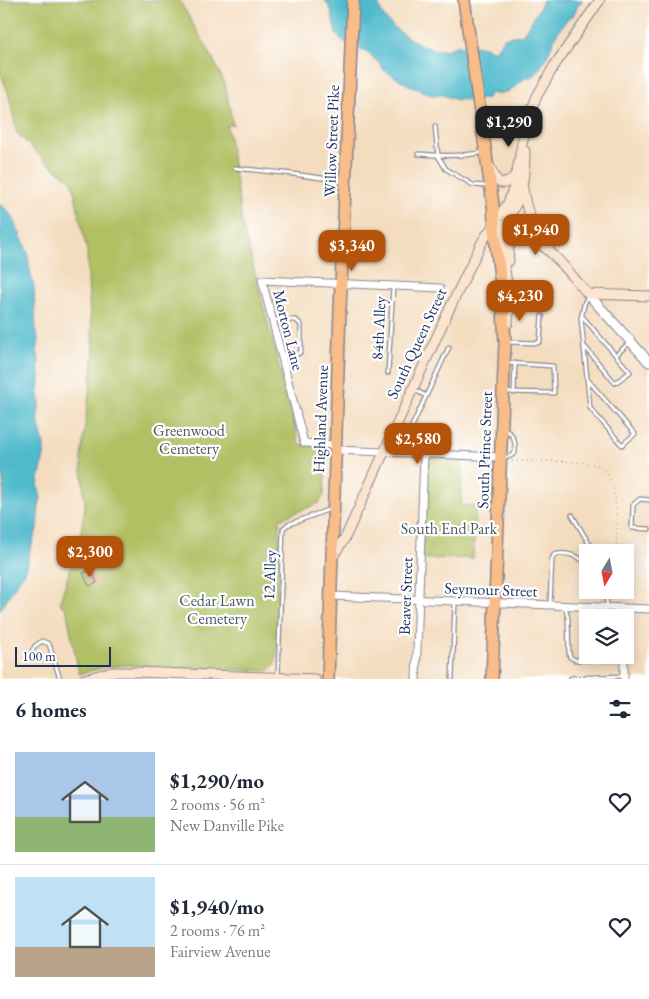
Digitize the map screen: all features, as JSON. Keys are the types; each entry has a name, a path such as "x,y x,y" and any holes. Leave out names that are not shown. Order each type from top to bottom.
{"highway":[{"name":"Willow Street Pike","path":"342,283 353,0"},
{"path":"464,0 490,186 500,225"},
{"name":"South Prince Street","path":"492,679 501,428 509,393 509,363 505,342 502,293 500,225"},
{"name":"Highland Avenue","path":"332,558 342,283"},
{"path":"328,679 332,558"}],"main road":[{"path":"510,299 500,225 515,184 529,116 554,66 600,0"},
{"path":"500,225 519,196 524,171 525,132"},
{"path":"485,152 496,179 500,182 505,183 512,180 517,170"},
{"path":"522,183 527,211 555,258"},
{"path":"500,225 530,238 542,246 589,295 649,296"},
{"name":"South Queen Street","path":"332,558 345,538 482,242 500,225"},
{"path":"505,342 512,285 508,254 510,244 516,237 530,238"},
{"path":"84,679 111,672 180,676 315,679"}],"street":[{"name":"Morton Lane","path":"336,448 304,443 262,280 342,283"},
{"path":"342,283 440,288"},
{"path":"589,295 649,362"},
{"path":"336,448 500,457"},
{"name":"Beaver Street","path":"416,679 424,454"},
{"name":"Seymour Street","path":"332,596 564,606 609,605 623,608 649,609"},
{"path":"624,664 624,678"}],"lane":[{"path":"436,126 438,156 446,169 473,185 490,186"},
{"path":"418,154 470,156 485,152"},
{"path":"235,168 346,182"},
{"name":"84th Alley","path":"388,373 393,285"},
{"path":"588,379 635,434 622,445 590,408 582,316 585,301 589,295"},
{"path":"505,342 538,343 540,341 542,316"},
{"path":"582,316 630,372 615,383 584,347"},
{"path":"273,320 296,320 301,325 300,353 298,355 281,356"},
{"path":"616,355 630,342"},
{"path":"400,453 449,347"},
{"path":"509,363 553,366 554,393 509,393"},
{"path":"413,389 426,396"},
{"path":"649,500 640,499 633,505 632,528 649,529"},
{"name":"12 Alley","path":"278,677 283,529 287,525 334,507"},
{"path":"572,515 589,544"},
{"path":"550,605 552,559 554,554 570,554 579,558"},
{"path":"607,599 609,605"},
{"path":"452,679 455,602"},
{"path":"564,606 568,618 570,658 579,660"},
{"path":"54,660 38,660 30,655 34,646 42,641 49,644 60,679"},
{"path":"572,679 624,678"}],"path":[{"path":"500,457 512,461 588,463 602,468 608,474 611,481 615,502 616,544"},
{"path":"609,605 611,599"}],"green space":[{"name":"Greenwood Cemetery","path":"0,0 179,0 210,53 225,84 233,125 227,125 242,223 299,444 327,447 324,495 319,503 280,519 277,650 274,665 267,671 127,665 105,667 79,674 66,608 61,605 60,601 79,542 85,507 81,458 94,354 87,251 72,181 43,159 17,133 8,92 0,72"},
{"name":"South End Park","path":"426,458 463,459 461,505 476,506 473,558 422,559"}],"water":[{"path":"325,0 377,0 382,13 393,27 426,47 446,50 455,46 472,45 482,46 495,51 504,38 523,34 543,0 583,0 578,5 573,16 567,19 556,35 546,59 538,71 531,77 525,78 510,91 496,94 491,93 486,99 458,100 442,95 428,94 403,82 384,70 366,51 344,42 336,34 331,10"},
{"path":"0,204 12,215 28,253 34,287 36,332 39,341 37,351 40,375 38,413 44,445 44,456 38,485 41,498 37,529 28,556 28,563 24,574 0,610 0,510 4,491 0,466"}],"building":[{"path":"92,570 97,583 89,586 83,573"}],"park label":[{"name":"Cedar Lawn Cemetery","path":"217,609"}]}
